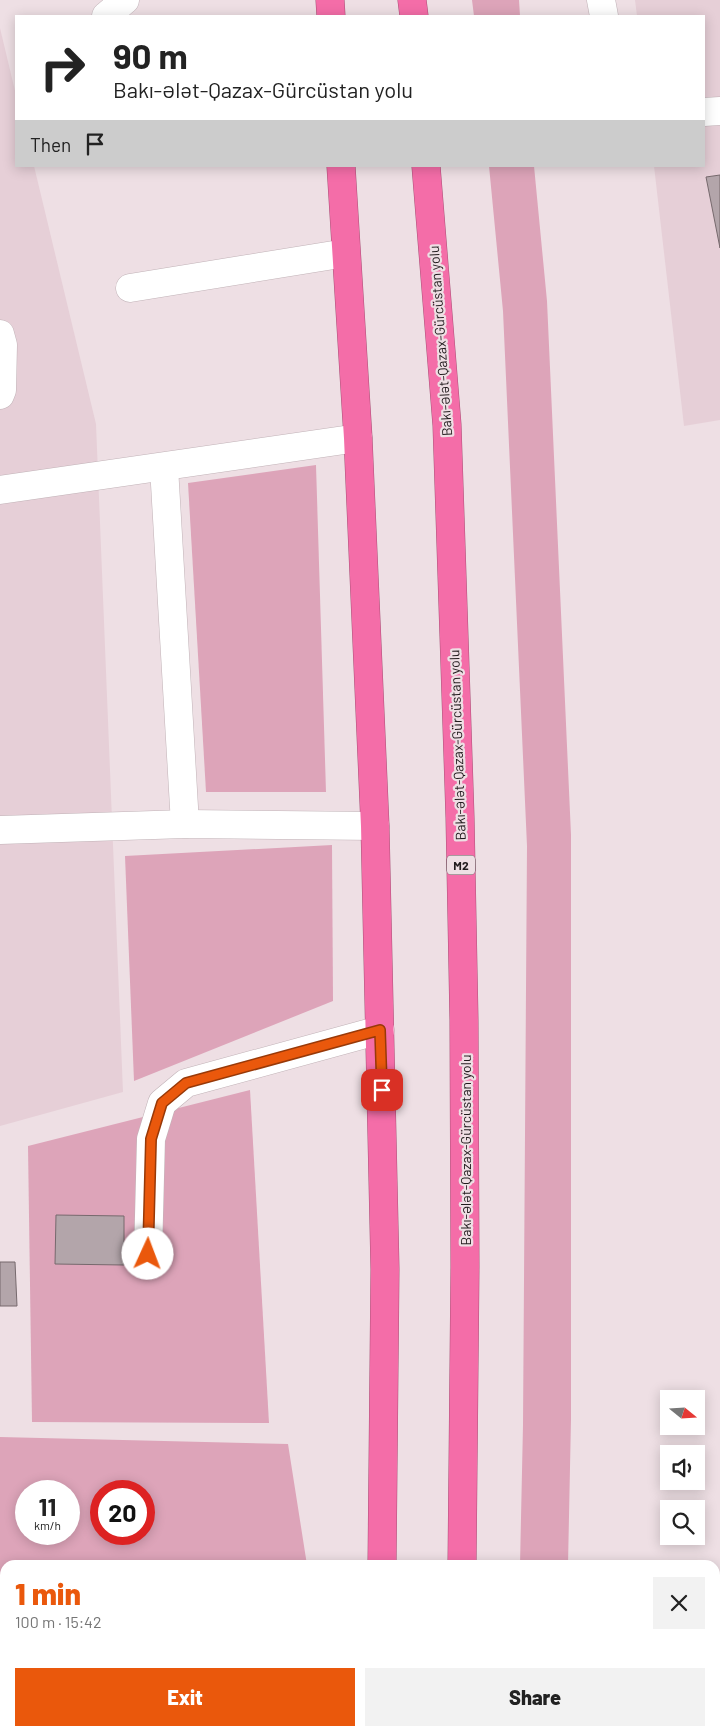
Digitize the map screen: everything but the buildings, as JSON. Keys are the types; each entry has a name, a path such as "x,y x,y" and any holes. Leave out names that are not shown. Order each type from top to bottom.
{"highway":[{"path":"330,0 331,15"},
{"path":"412,0 414,15"},
{"path":"341,167 358,438 375,826 385,1268 382,1560"},
{"name":"Bakı-Ələt-Qazax-Gürcüstan yolu","path":"426,167 447,425 460,827 464,1030 465,1237 462,1560"}],"lane":[{"path":"107,15 125,0"},
{"path":"601,0 604,15"},
{"path":"705,112 720,111"},
{"path":"130,288 346,253"},
{"path":"0,334 3,346 2,390 0,395"},
{"path":"0,490 358,438"},
{"path":"164,467 185,824"},
{"path":"0,830 185,824 375,826"},
{"path":"148,1254 151,1139 162,1103 186,1083 380,1030"}],"shaded area":[{"path":"472,0 519,0 520,15 474,15"},
{"path":"635,0 720,0 720,420 684,426 654,167 705,167 705,15 637,15"},
{"path":"0,28 15,91 15,167 34,167 96,424 123,1092 0,1126"},
{"path":"489,167 534,167 547,301 571,835 571,1419 568,1560 520,1560 523,1425 527,846 503,311"},
{"path":"316,465 326,792 206,792 188,483"},
{"path":"332,845 333,1001 134,1081 125,856"},
{"path":"250,1090 269,1423 32,1422 28,1146"},
{"path":"0,1437 288,1444 306,1560 0,1560"}],"route":[{"path":"148,1254 151,1139 162,1103 186,1083 380,1030 382,1090"}]}
